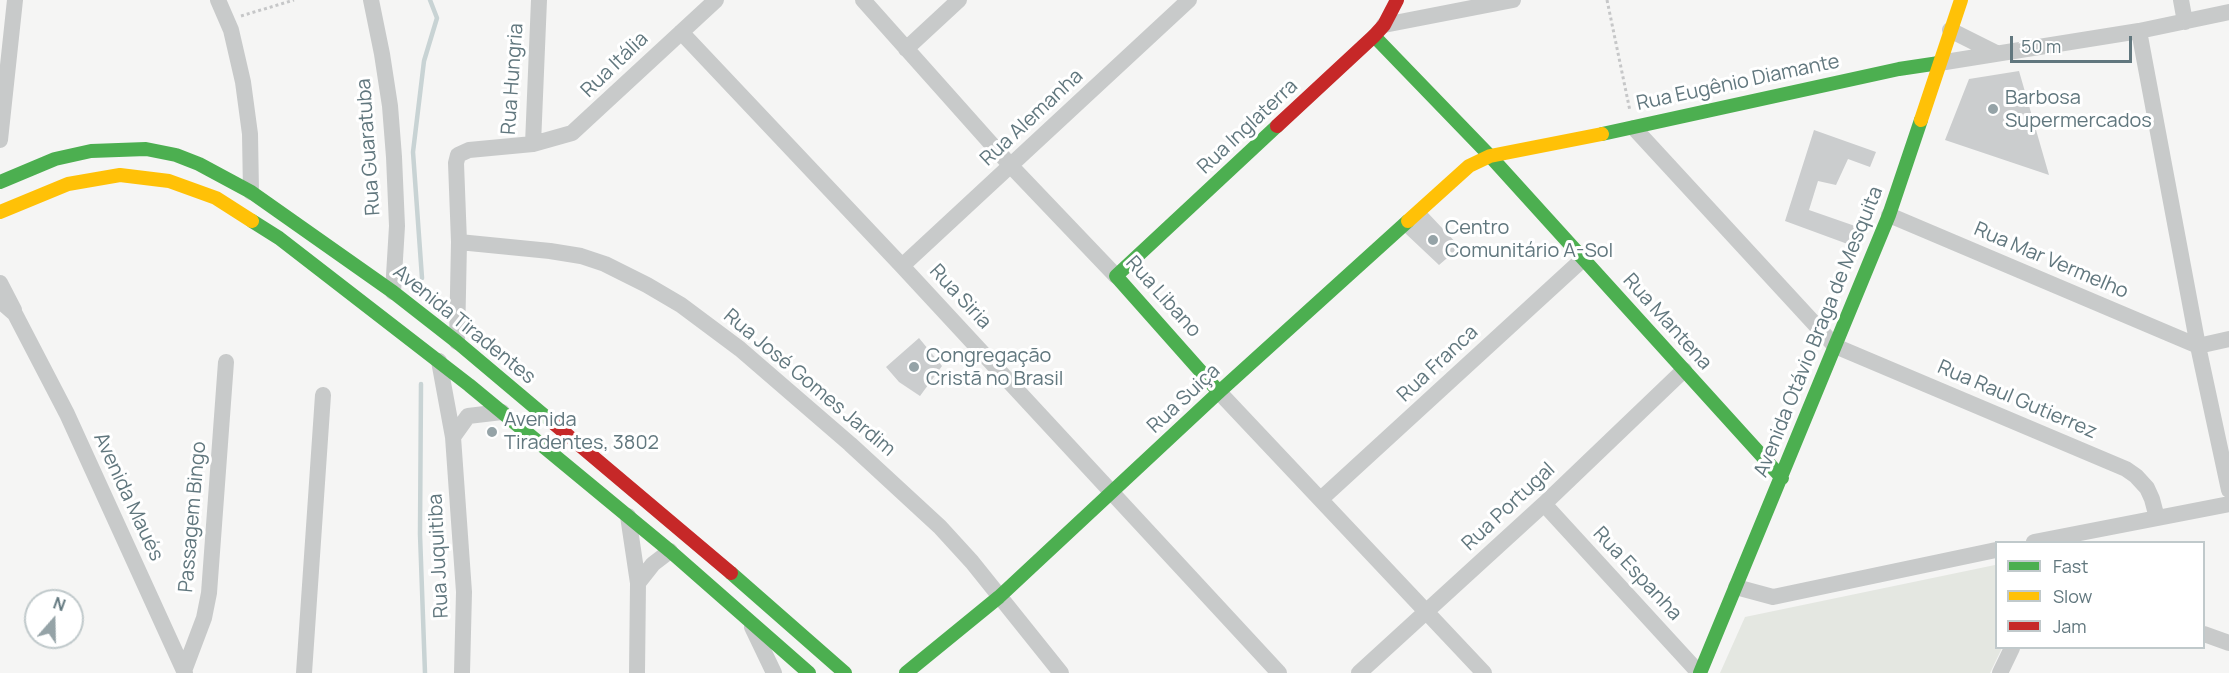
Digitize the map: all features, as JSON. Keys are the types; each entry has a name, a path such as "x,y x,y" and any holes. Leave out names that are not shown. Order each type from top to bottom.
{"main road":[{"name":"Rua Inglaterra","path":"1116,276 1379,31 1397,0"},
{"name":"Avenida Otávio Braga de Mesquita","path":"1700,673 1889,215 1961,0"},
{"name":"Rua Mantena","path":"1379,31 1782,478"},
{"name":"Rua Eugênio Diamante","path":"1490,156 1634,128 1899,69 1939,63"},
{"name":"Avenida Tiradentes","path":"0,182 55,159 91,151 146,149 169,153 199,164 251,192 393,292 457,342 789,622 845,673"},
{"name":"Rua Suiça","path":"906,673 999,597 1219,392 1458,175 1469,166 1490,156"},
{"path":"0,212 68,184 94,177 120,175 169,181 231,206 279,238 438,361 670,551 809,673"},
{"name":"Rua Libano","path":"1116,276 1219,392"}],"street":[{"path":"0,140 15,0"},
{"path":"218,0 227,20 243,82 250,134 251,192"},
{"name":"Rua Guaratuba","path":"371,0 382,54 393,147 397,226 393,292"},
{"name":"Rua Hungria","path":"459,242 456,163 458,155 469,150 533,144 540,0"},
{"name":"Rua Itália","path":"533,144 564,136 581,127 716,0"},
{"name":"Rua Libano","path":"863,0 1011,166 1116,276"},
{"path":"906,49 959,0"},
{"name":"Rua Alemanha","path":"902,266 1189,0"},
{"path":"1379,31 1513,0"},
{"path":"2181,0 2185,22"},
{"name":"Rua Eugênio Diamante","path":"1939,63 2139,31 2229,12"},
{"path":"1950,30 1996,53"},
{"path":"2139,31 2198,346 2229,490"},
{"name":"Rua Siria","path":"681,32 1113,492 1279,673"},
{"path":"1634,128 1835,346"},
{"name":"Rua Mar Vermelho","path":"1889,215 2198,346"},
{"path":"457,342 459,242"},
{"name":"Rua José Gomes Jardim","path":"459,242 550,250 581,256 604,264 681,304 740,349 850,444 940,527 972,562 1061,673"},
{"name":"Rua Franca","path":"1322,499 1583,259"},
{"path":"0,283 8,317"},
{"name":"Avenida Maués","path":"0,301 8,317 30,340 67,414 185,672"},
{"path":"2198,346 2229,339"},
{"name":"Rua Raul Gutierrez","path":"1835,346 2126,469 2147,488 2157,518"},
{"name":"Rua Juquitiba","path":"438,361 453,437 464,592 462,673"},
{"name":"Passagem Bingo","path":"185,672 204,618 209,593 226,362"},
{"name":"Rua Portugal","path":"1359,673 1544,504 1684,370"},
{"name":"Rua Libano","path":"1219,392 1484,673"},
{"path":"304,673 323,395"},
{"path":"453,437 468,416 501,412"},
{"name":"Rua Espanha","path":"1544,504 1700,673"},
{"path":"2044,541 2229,504"},
{"path":"628,516 638,584 637,673"},
{"path":"638,584 653,564 670,551"},
{"path":"1736,588 1773,597 1992,553"},
{"path":"748,621 774,673"},
{"path":"2205,634 2229,643"},
{"path":"2000,673 2012,649"}],"path":[{"path":"227,20 294,0"},
{"path":"1607,0 1634,128"}],"shaded area":[{"path":"1995,565 1995,649 2002,649 1990,673 1720,673 1745,617"}],"building":[{"name":"Barbosa Supermercados","path":"2019,71 2049,175 1945,140 1969,79"},
{"path":"1814,130 1876,152 1870,167 1848,159 1836,185 1818,181 1809,210 1855,226 1853,246 1785,221"},
{"name":"Centro Comunitário A-Sol","path":"1427,212 1460,247 1439,265 1404,232"},
{"name":"Congregação Cristã no Brasil","path":"919,338 942,366 920,396 899,382 886,367"}],"waterway":[{"path":"422,278 413,152 424,61 437,18 430,0"},
{"path":"421,384 420,534 425,673"}],"traffic: fast":[{"path":"1374,36 1490,156 1782,478"},
{"path":"1602,134 1899,69 1939,63"},
{"path":"1700,673 1889,215 1921,120"},
{"path":"1219,392 1116,276 1277,126"},
{"path":"0,182 55,159 91,151 146,149 176,155 199,164 251,192 393,292 457,342 552,422"},
{"path":"252,221 279,238 469,385 670,551 809,673"},
{"path":"906,673 999,597 1219,392 1408,221"},
{"path":"731,573 845,673"}],"traffic: slow":[{"path":"1921,120 1961,0"},
{"path":"1408,221 1469,166 1490,156 1602,134"},
{"path":"0,212 68,184 120,175 169,181 216,198 252,221"}],"traffic: jam":[{"path":"1277,126 1374,36 1384,25 1397,0"},
{"path":"552,422 731,573"}],"place":[{"name":"Barbosa Supermercados","path":"1993,109"},
{"name":"Centro Comunitário A-Sol","path":"1433,240"},
{"name":"Congregação Cristã no Brasil","path":"914,367"},
{"name":"Avenida Tiradentes, 3802","path":"492,432"}]}
